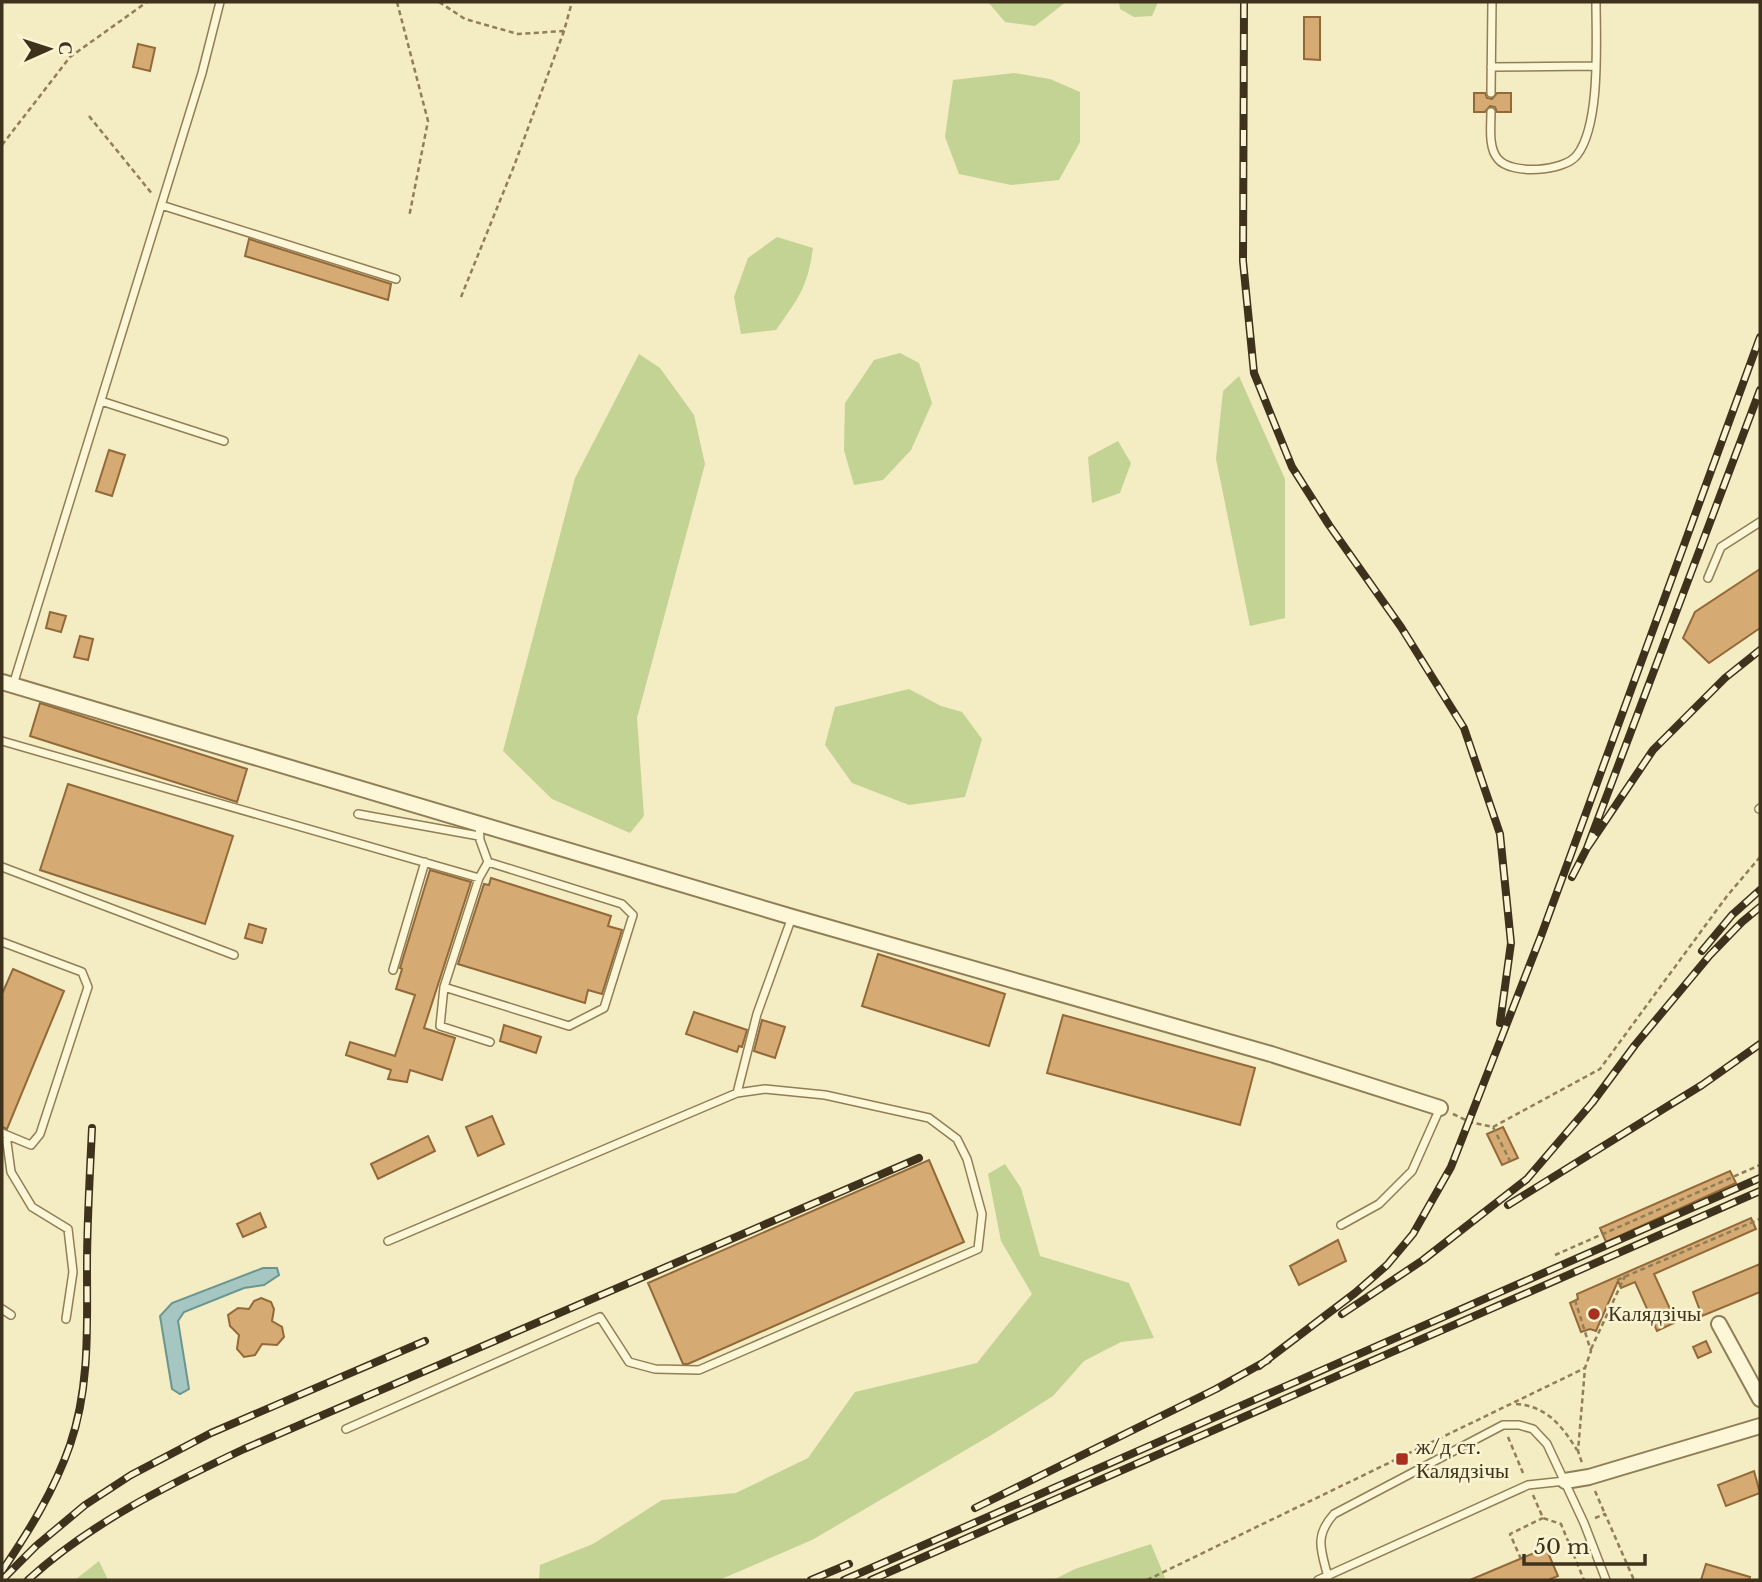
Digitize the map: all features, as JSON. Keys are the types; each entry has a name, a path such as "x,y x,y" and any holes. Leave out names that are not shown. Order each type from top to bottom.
{"street":[{"path":"7,684 479,830 792,916 1271,1054 1440,1108"},
{"path":"1719,1324 1760,1399"},
{"path":"1565,1482 1760,1426"}],"lane":[{"path":"7,684 101,401 202,73 220,2"},
{"path":"1491,93 1492,2"},
{"path":"1491,112 1491,141 1495,157 1505,166 1524,169 1550,168 1576,156 1586,138 1596,90 1597,2"},
{"path":"1491,67 1596,66"},
{"path":"162,205 396,279"},
{"path":"101,401 224,441"},
{"path":"1708,578 1721,547 1760,522"},
{"path":"2,741 479,878"},
{"path":"358,814 479,830 488,862 479,878 444,987 440,1026 491,1042"},
{"path":"393,970 425,862"},
{"path":"444,987 569,1026 604,1007 633,915 622,904 488,862"},
{"path":"2,867 234,955"},
{"path":"737,1093 757,1014 792,916"},
{"path":"2,942 82,972 88,987 40,1134 31,1145 4,1134"},
{"path":"346,1429 600,1317 629,1362 656,1369 699,1370 978,1249 982,1214 967,1159 957,1139 929,1118 825,1095 765,1088 737,1093 388,1241"},
{"path":"1341,1225 1379,1204 1412,1171 1440,1108"},
{"path":"4,1134 11,1172 32,1207 68,1229 73,1272 66,1319"},
{"path":"2,1309 11,1315"},
{"path":"1328,1577 1320,1545 1321,1534 1334,1514 1503,1425 1519,1424 1533,1429 1554,1456 1606,1580"},
{"path":"1318,1580 1528,1485 1565,1482"}],"path":[{"path":"2,145 70,57 147,2"},
{"path":"397,2 428,121 409,217"},
{"path":"439,2 465,19 518,34 564,31"},
{"path":"461,297 514,166 564,31 572,2"},
{"path":"89,116 162,205"},
{"path":"1440,1108 1470,1122 1493,1127 1600,1069 1727,896 1760,858"},
{"path":"1493,1127 1510,1161"},
{"path":"1555,1255 1760,1165"},
{"path":"1616,1280 1760,1219"},
{"path":"1578,1451 1585,1368 1625,1276"},
{"path":"1575,1300 1591,1350"},
{"path":"1147,1580 1585,1368"},
{"path":"1513,1404 1527,1405 1544,1411 1565,1431 1578,1451 1634,1580"},
{"path":"1497,1412 1543,1518"},
{"path":"1521,1559 1510,1534 1543,1518 1561,1524 1584,1523 1605,1514"},
{"path":"1561,1524 1584,1580"}],"green space":[{"path":"988,2 1066,2 1035,26 1005,22"},
{"path":"1119,2 1158,2 1152,16 1134,17 1120,9"},
{"path":"1014,73 1050,79 1080,92 1080,142 1059,180 1011,185 959,174 945,137 953,80"},
{"path":"777,237 813,248 805,283 776,330 741,334 734,297 748,258"},
{"path":"900,353 919,363 932,403 911,450 883,480 854,485 844,450 845,403 874,360"},
{"path":"639,354 660,368 694,415 705,464 637,718 644,816 630,833 552,799 503,751 575,478"},
{"path":"1239,376 1285,479 1285,618 1250,626 1216,459 1223,391"},
{"path":"1118,441 1131,463 1120,493 1092,503 1088,457"},
{"path":"909,689 941,706 962,712 982,739 965,797 909,805 852,783 825,745 835,707"},
{"path":"1005,1164 1021,1188 1040,1256 1129,1283 1154,1338 1121,1342 1084,1361 1053,1396 993,1434 812,1540 719,1580 539,1580 540,1565 593,1544 662,1500 736,1493 808,1458 855,1392 977,1363 1032,1294 1001,1241 988,1174"},
{"path":"1151,1544 1166,1580 1053,1580 1075,1569"},
{"path":"99,1561 108,1580 75,1580"}],"water":[{"path":"263,1268 277,1268 279,1275 264,1285 244,1288 184,1312 178,1321 189,1389 180,1394 172,1389 160,1316 172,1303"}],"building":[{"path":"1304,17 1320,17 1320,60 1304,59"},
{"path":"138,44 155,48 150,71 133,67"},
{"path":"1474,93 1485,93 1487,98 1492,99 1497,93 1511,93 1511,112 1497,112 1495,107 1490,106 1485,112 1474,112"},
{"path":"249,239 391,284 388,300 245,256"},
{"path":"109,450 125,455 112,496 96,491"},
{"path":"1760,569 1760,628 1709,663 1683,638 1695,612"},
{"path":"50,612 66,616 61,632 46,628"},
{"path":"80,636 93,639 88,660 74,657"},
{"path":"40,703 247,769 237,802 30,736"},
{"path":"68,784 233,836 205,924 40,870"},
{"path":"430,870 471,882 424,1028 455,1038 442,1080 410,1070 407,1082 388,1079 391,1070 346,1055 350,1042 395,1056 415,995 396,989"},
{"path":"491,878 611,916 608,926 622,930 602,994 588,990 585,1003 458,964 484,884 489,885"},
{"path":"249,924 266,929 262,943 245,938"},
{"path":"878,954 1005,994 989,1046 862,1006"},
{"path":"13,969 64,991 7,1129 2,1127 2,994"},
{"path":"694,1012 747,1030 742,1047 739,1046 737,1052 686,1034"},
{"path":"1063,1015 1255,1068 1240,1125 1047,1073"},
{"path":"762,1020 785,1027 775,1058 754,1051"},
{"path":"504,1025 541,1037 536,1053 500,1041"},
{"path":"492,1116 504,1144 478,1156 466,1127"},
{"path":"1503,1127 1518,1158 1502,1165 1487,1134"},
{"path":"428,1136 435,1151 378,1179 371,1164"},
{"path":"929,1160 964,1242 683,1364 648,1283"},
{"path":"1730,1171 1736,1183 1606,1242 1600,1228"},
{"path":"260,1213 266,1227 243,1237 237,1224"},
{"path":"1751,1218 1756,1229 1654,1274 1676,1322 1657,1331 1635,1282 1621,1288 1618,1281 1596,1331 1590,1329 1581,1332 1570,1303 1578,1299 1577,1294"},
{"path":"1338,1240 1346,1261 1299,1285 1290,1266"},
{"path":"1760,1264 1760,1292 1702,1316 1693,1292"},
{"path":"261,1298 271,1302 274,1309 272,1321 282,1327 284,1337 277,1345 262,1344 255,1355 244,1357 237,1349 239,1335 230,1326 228,1315 238,1308 249,1309 254,1301"},
{"path":"1706,1341 1711,1352 1698,1358 1693,1347"},
{"path":"1754,1471 1760,1493 1726,1506 1718,1485"},
{"path":"1546,1548 1558,1576 1548,1580 1470,1580"},
{"path":"1706,1564 1750,1577 1749,1580 1701,1580"}],"railway":[{"path":"1244,2 1243,261 1254,373 1292,467 1401,627 1464,728 1500,834 1511,943 1500,1023"},
{"path":"1259,1366 1355,1293 1387,1265 1413,1234 1451,1167 1541,936 1760,337"},
{"path":"1587,848 1760,390"},
{"path":"1572,877 1587,848 1653,750 1725,678 1760,650"},
{"path":"1702,951 1732,915 1760,890"},
{"path":"1342,1314 1423,1260 1527,1179 1592,1103 1635,1045 1710,955 1760,907"},
{"path":"1508,1205 1702,1085 1760,1044"},
{"path":"2,1571 49,1495 70,1445 81,1401 87,1334 92,1128"},
{"path":"28,1580 52,1559 104,1523 159,1491 244,1449 919,1158"},
{"path":"844,1580 1760,1178"},
{"path":"871,1580 1760,1191"},
{"path":"2,1580 36,1546 85,1505 131,1475 211,1433 425,1341"},
{"path":"975,1508 1216,1389 1268,1360"},
{"path":"811,1580 849,1564"}],"place":[{"name":"Калядзічы","path":"1594,1314"},
{"name":"ж/д ст. Калядзічы","path":"1402,1459"}]}
